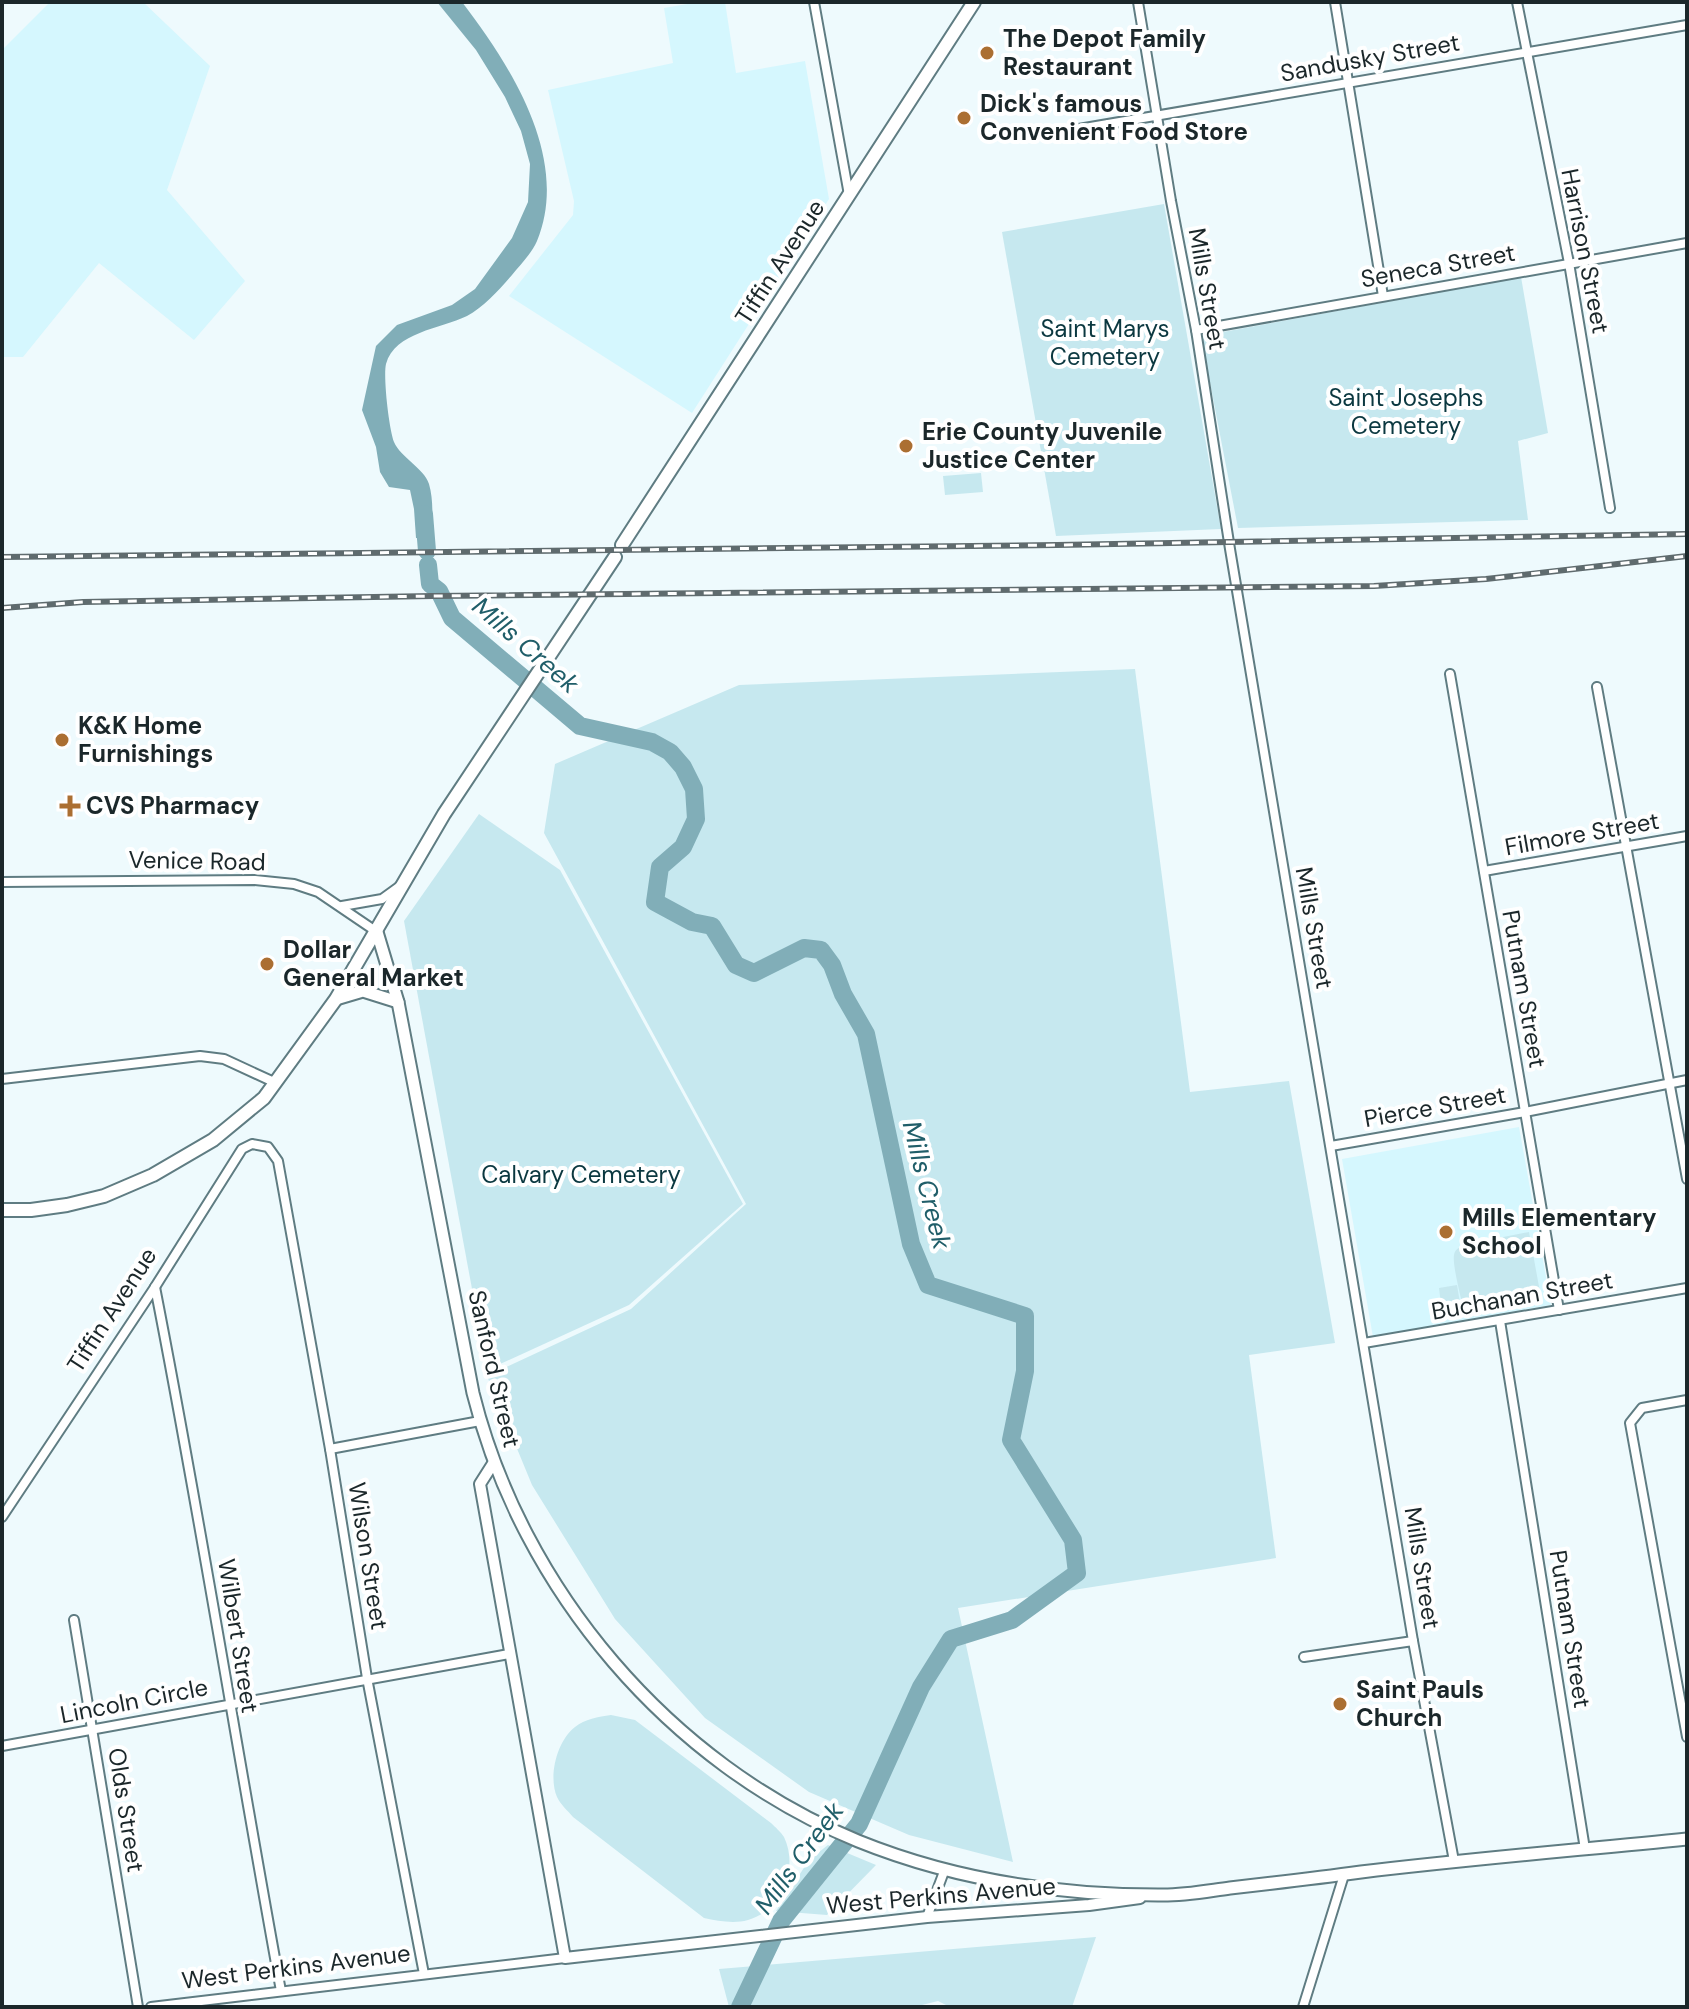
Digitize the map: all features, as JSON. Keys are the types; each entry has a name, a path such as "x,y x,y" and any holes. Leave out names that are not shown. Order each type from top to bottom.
{"main road":[{"name":"Tiffin Avenue","path":"622,545 974,2"},
{"path":"2,1210 67,1205 104,1196 153,1175 188,1157 236,1124 276,1083 336,999 444,814 615,557"},
{"name":"Sanford Street","path":"377,932 398,1002 455,1305 480,1421 494,1462"},
{"path":"336,999 363,991 398,1002"},
{"path":"494,1462 528,1538 577,1616 645,1696 716,1760 775,1798 841,1834 945,1869 1028,1886 1161,1896"},
{"name":"West Perkins Avenue","path":"1161,1896 1454,1861 1687,1839"}],"street":[{"path":"814,2 849,196"},
{"name":"Mills Street","path":"1138,2 1196,330 1413,1641 1454,1861"},
{"path":"1335,2 1383,296"},
{"name":"Harrison Street","path":"1517,2 1569,263 1610,508"},
{"name":"Sandusky Street","path":"1061,132 1348,84 1526,50 1687,25"},
{"name":"Seneca Street","path":"1196,330 1687,243"},
{"name":"Putnam Street","path":"1450,674 1559,1310"},
{"path":"1597,687 1687,1179"},
{"name":"Filmore Street","path":"1484,871 1687,836"},
{"name":"Venice Road","path":"2,882 255,880 294,884 318,892 377,932"},
{"path":"342,907 382,899 407,881"},
{"path":"2,1079 200,1056 224,1059 276,1083"},
{"name":"Pierce Street","path":"1331,1146 1687,1080"},
{"name":"Tiffin Avenue","path":"2,1517 155,1287 242,1149 252,1144 268,1147"},
{"name":"Wilson Street","path":"268,1147 278,1161 367,1678 424,1974"},
{"name":"Wilbert Street","path":"155,1287 189,1461 281,1991"},
{"name":"Buchanan Street","path":"1364,1343 1687,1288"},
{"name":"Putnam Street","path":"1500,1321 1585,1849"},
{"path":"1687,1400 1642,1408 1630,1423 1687,1737"},
{"path":"330,1449 480,1421"},
{"name":"Sanford Street","path":"494,1462 480,1484 565,1958"},
{"name":"Olds Street","path":"74,1620 138,2007"},
{"path":"1304,1657 1413,1641"},
{"name":"Lincoln Circle","path":"2,1746 509,1654"},
{"path":"927,1917 945,1869"},
{"path":"1303,2007 1344,1875"},
{"name":"West Perkins Avenue","path":"151,2007 927,1917 1089,1905 1161,1896"}],"shaded area":[{"path":"50,2 143,2 210,66 167,190 245,281 194,340 99,263 23,357 2,357 2,50"},
{"path":"437,2 462,2 516,83 541,146 546,178 546,209 537,241 529,254 491,298 467,316 408,338 391,353 386,364 392,435 397,448 429,484 432,539 416,538 410,490 389,487 380,472 376,447 362,410 376,346 397,325 452,305 475,289 512,238 528,202 530,164 521,131 505,97 476,50"},
{"path":"699,2 725,2 736,73 805,61 829,199 692,413 509,296 573,215 574,201 548,90 673,63 664,8"},
{"name":"Mills Elementary School","path":"1519,1127 1551,1305 1373,1337 1342,1159"}],"green space":[{"name":"Saint Marys Cemetery","path":"1164,204 1221,529 1056,536 1002,232"},
{"name":"Saint Josephs Cemetery","path":"1521,277 1548,433 1518,441 1528,520 1238,528 1201,336"},
{"path":"981,473 983,492 945,495 943,476"},
{"path":"1135,669 1190,1092 1289,1081 1335,1343 1249,1355 1276,1558 958,1608 1013,1862 909,1835 809,1792 705,1718 615,1619 532,1485 487,1376 631,1309 746,1204 544,833 555,764 739,685"},
{"name":"Calvary Cemetery","path":"479,814 560,870 743,1204 629,1305 487,1370 404,921"},
{"path":"1529,1232 1542,1303 1465,1317 1455,1268 1456,1250 1463,1245"},
{"path":"1457,1285 1461,1309 1442,1312 1439,1288"},
{"path":"611,1715 635,1720 771,1823 784,1837 788,1849 788,1874 778,1898 760,1915 748,1920 726,1922 704,1918 573,1817 562,1805 553,1779 563,1741 579,1724"},
{"path":"828,1845 876,1865 827,1915 776,1911 809,1860"},
{"path":"1096,1937 1072,2007 950,2007 938,2001 914,2007 729,2007 719,1969"}],"waterway":[{"name":"Mills Creek","path":"424,514 427,551"},
{"name":"Mills Creek","path":"428,565 430,584 439,591 452,618 580,726 652,742 670,752 683,767 694,789 696,819 683,847 660,867 655,902 692,922 712,926 736,965 754,973 804,948 821,950 832,965 843,994 866,1034 911,1244 928,1285 1025,1316 1025,1371 1011,1440 1073,1540 1077,1573 1012,1620 951,1639 921,1687 859,1824 781,1921 740,2007"}],"railway":[{"path":"2,557 1057,545 1687,534"},
{"path":"2,608 83,602 433,596 1374,586 1486,579 1687,556"}],"place":[{"name":"The Depot Family Restaurant","path":"987,53"},
{"name":"Dick's famous Convenient Food Store","path":"964,118"},
{"name":"Erie County Juvenile Justice Center","path":"906,446"},
{"name":"K&K Home Furnishings","path":"62,740"},
{"name":"CVS Pharmacy","path":"70,806"},
{"name":"Dollar General Market","path":"267,964"},
{"name":"Mills Elementary School","path":"1446,1232"},
{"name":"Saint Pauls Church","path":"1340,1704"}]}
